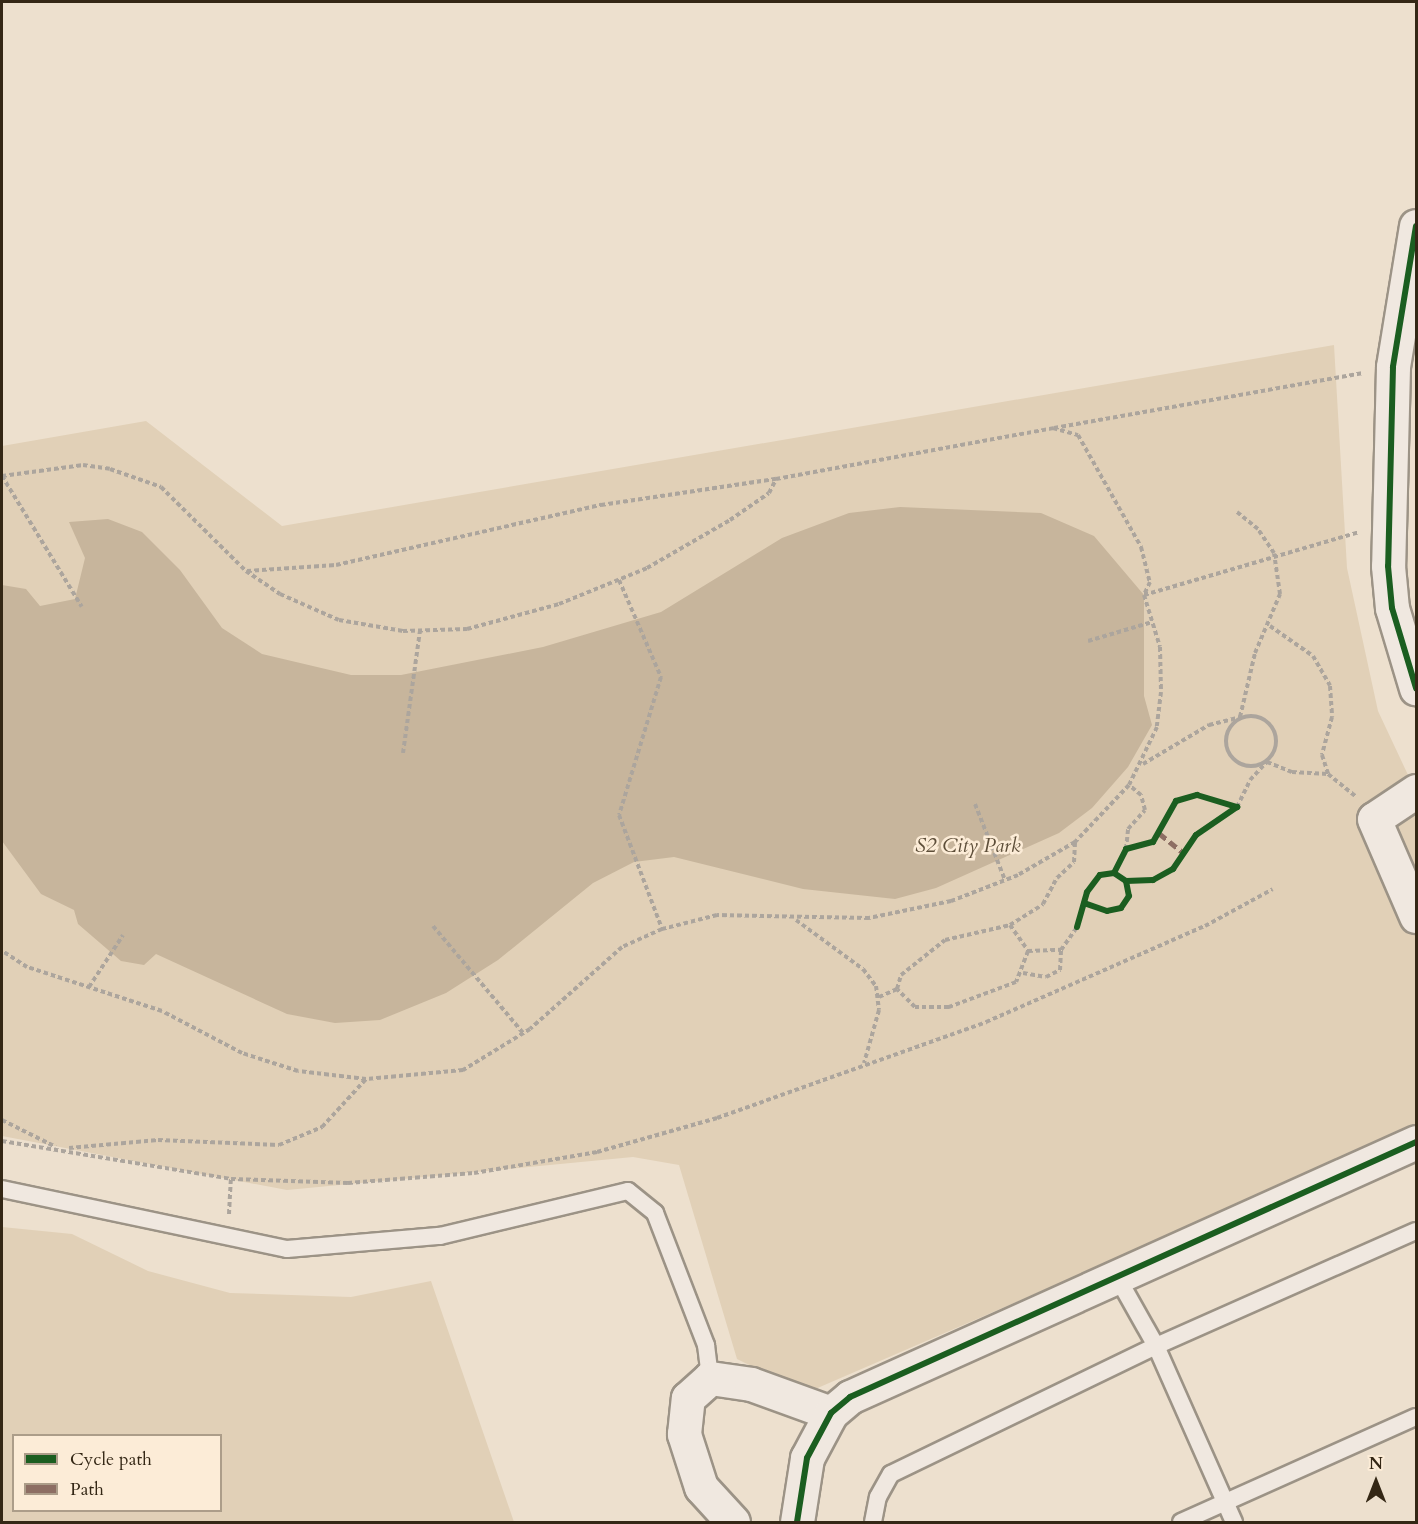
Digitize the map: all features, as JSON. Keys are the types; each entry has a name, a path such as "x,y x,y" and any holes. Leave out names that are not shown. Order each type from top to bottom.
{"street":[{"path":"1416,226 1394,367 1389,522 1392,608 1416,688"},
{"path":"1416,790 1374,819 1416,916"},
{"path":"797,1522 807,1458 831,1413 850,1397 1116,1275 1416,1142"},
{"path":"733,1522 701,1487 684,1434 688,1398 710,1378 751,1384 831,1413"}],"lane":[{"path":"2,1189 287,1249 440,1236 628,1191 655,1213 706,1345 710,1378"},
{"path":"871,1522 891,1474 1156,1346 1416,1231"},
{"path":"1116,1275 1156,1346 1234,1522"},
{"path":"1181,1522 1416,1417"}],"path":[{"path":"246,571 336,565 601,505 776,479 1394,367"},
{"path":"2,951 27,967 162,1011 270,1064 366,1079 463,1070 524,1034 622,947 662,929 717,915 796,920 869,918 951,901 1005,880 1075,842 1129,785 1142,764 1157,727 1161,692 1160,647 1144,595 1150,582 1126,514 1078,435 1053,428"},
{"path":"82,607 2,476 83,465 161,487 246,571 280,594 339,620 420,631 467,629 559,604 619,580 730,520 769,493 776,479"},
{"path":"1237,512 1258,529 1275,558 1280,594 1270,626 1256,653 1240,717 1225,741 1232,758 1248,767 1267,762 1292,772 1328,774 1350,790 1374,819"},
{"path":"1144,595 1275,558 1389,522"},
{"path":"619,580 661,677 619,815 662,929"},
{"path":"1088,641 1152,622"},
{"path":"1270,626 1313,656 1330,686 1332,717 1322,755 1328,774"},
{"path":"403,753 420,631"},
{"path":"1142,764 1209,725 1240,717 1259,716 1274,728 1277,746 1267,762 1250,780 1237,807"},
{"path":"1126,849 1128,829 1145,810 1141,795 1129,785"},
{"path":"975,804 1005,880"},
{"path":"879,998 897,989 901,975 945,940 1010,925 1043,904 1057,878 1074,862 1075,842"},
{"path":"2,1141 231,1179 348,1183 474,1173 597,1152 717,1118 1062,992 1274,889"},
{"path":"796,920 863,969 879,998 864,1063"},
{"path":"897,989 915,1007 949,1007 996,993 1023,973 1028,951 1010,925"},
{"path":"433,926 524,1034"},
{"path":"1023,973 1046,977 1060,970 1061,950 1077,927"},
{"path":"89,987 123,935"},
{"path":"1028,951 1061,950"},
{"path":"2,1120 59,1149 158,1140 279,1145 322,1127 366,1079"},
{"path":"228,1238 231,1179"}],"green space":[{"name":"S2 City Park","path":"1334,345 1347,568 1378,711 1416,792 1416,1129 806,1393 737,1359 679,1165 633,1157 287,1190 2,1136 2,446 146,421 282,526"},
{"path":"2,1227 72,1234 148,1271 230,1293 351,1297 431,1281 514,1522 2,1522"}],"shaded area":[{"path":"900,507 1041,513 1094,536 1144,595 1144,696 1152,725 1128,767 1092,808 1059,833 936,888 895,899 803,889 674,857 634,862 593,883 498,960 446,993 380,1020 335,1023 287,1014 156,954 144,965 121,961 78,924 74,910 41,894 2,841 2,585 26,589 40,606 75,599 85,558 69,522 108,519 142,532 180,570 222,628 262,654 351,675 401,675 543,647 661,612 782,538 849,513"}],"marked path":[{"path":"1159,833 1184,853"}],"cycle path":[{"path":"1416,226 1393,367 1388,566 1392,608 1416,688"},
{"path":"1114,873 1126,849 1153,842 1176,801 1197,795 1237,807"},
{"path":"1126,881 1153,880 1173,869 1196,835 1237,807"},
{"path":"1077,927 1087,892 1100,875 1114,873 1126,881 1129,896 1121,908 1107,911 1084,903"},
{"path":"797,1522 807,1458 831,1413 850,1397 1416,1142"}]}
